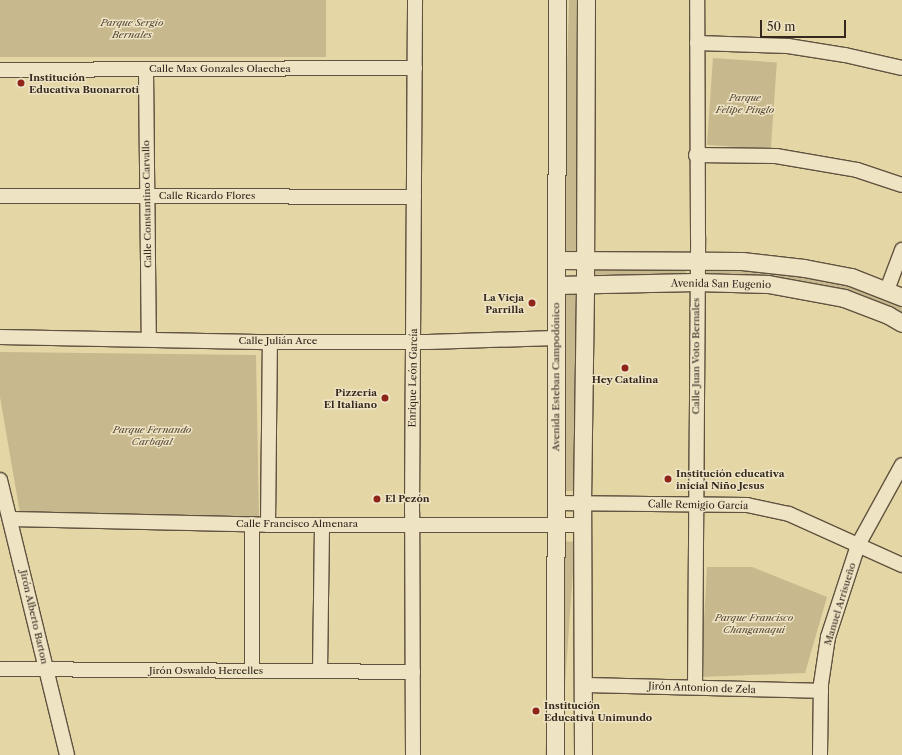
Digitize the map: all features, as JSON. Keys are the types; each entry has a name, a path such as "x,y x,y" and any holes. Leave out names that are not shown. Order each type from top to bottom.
{"street":[{"name":"Enrique León García","path":"413,755 412,525 415,0"},
{"name":"Avenida Esteban Campodónico","path":"555,755 557,0"},
{"path":"583,755 582,504 585,284 586,0"},
{"name":"Calle Juan Voto Bernales","path":"695,687 697,0"},
{"path":"697,43 788,46 845,55 902,68"},
{"name":"Calle Max Gonzales Olaechea","path":"0,70 415,68"},
{"name":"Calle Constantino Carvallo","path":"146,70 146,196 149,339"},
{"path":"696,155 776,156 857,170 902,185"},
{"name":"Calle Ricardo Flores","path":"0,196 414,197"},
{"path":"895,294 902,250"},
{"name":"Avenida San Eugenio","path":"556,260 697,259 742,261 804,268 851,277 895,294"},
{"name":"Avenida San Eugenio","path":"557,285 696,282 768,284 844,298 888,315 902,323"},
{"name":"Calle Julián Arce","path":"0,337 270,342 414,342 556,338"},
{"path":"268,525 270,342"},
{"name":"Manuel Arrisueño","path":"820,755 821,691 828,637 858,545 902,465"},
{"name":"Jirón Alberto Barton","path":"0,480 11,519 67,755"},
{"name":"Calle Remigio García","path":"555,504 747,505 789,514 902,565"},
{"name":"Calle Francisco Almenara","path":"11,519 268,525 583,525"},
{"path":"252,524 252,671"},
{"path":"320,671 322,525"},
{"name":"Jirón Oswaldo Hercelles","path":"0,669 413,672"},
{"name":"Jirón Antonion de Zela","path":"583,685 821,691"}],"green space":[{"name":"Parque Sergio Bernales","path":"0,0 326,0 326,57 0,57"},
{"path":"569,0 578,0 576,252 568,253 562,249"},
{"name":"Parque Felipe Pinglo","path":"713,58 777,62 771,149 707,145"},
{"path":"594,265 686,265 686,276 594,276"},
{"path":"706,265 782,270 839,283 897,302 902,305 902,318 705,277"},
{"path":"566,292 577,293 576,491 561,491"},
{"name":"Parque Fernando Carbajal","path":"0,352 256,355 259,518 20,513 0,397"},
{"path":"560,541 575,542 560,755 545,754"},
{"name":"Parque Francisco Changanaqui","path":"707,567 752,567 827,597 805,673 701,677"}],"place":[{"name":"Institución Educativa Buonarroti","path":"21,83"},
{"name":"La Vieja Parrilla","path":"532,303"},
{"name":"Hey Catalina","path":"625,368"},
{"name":"Pizzeria El Italiano","path":"385,398"},
{"name":"Institución educativa inicial Niño Jesus","path":"668,479"},
{"name":"El Pezón","path":"377,499"},
{"name":"Institución Educativa Unimundo","path":"536,711"}]}
